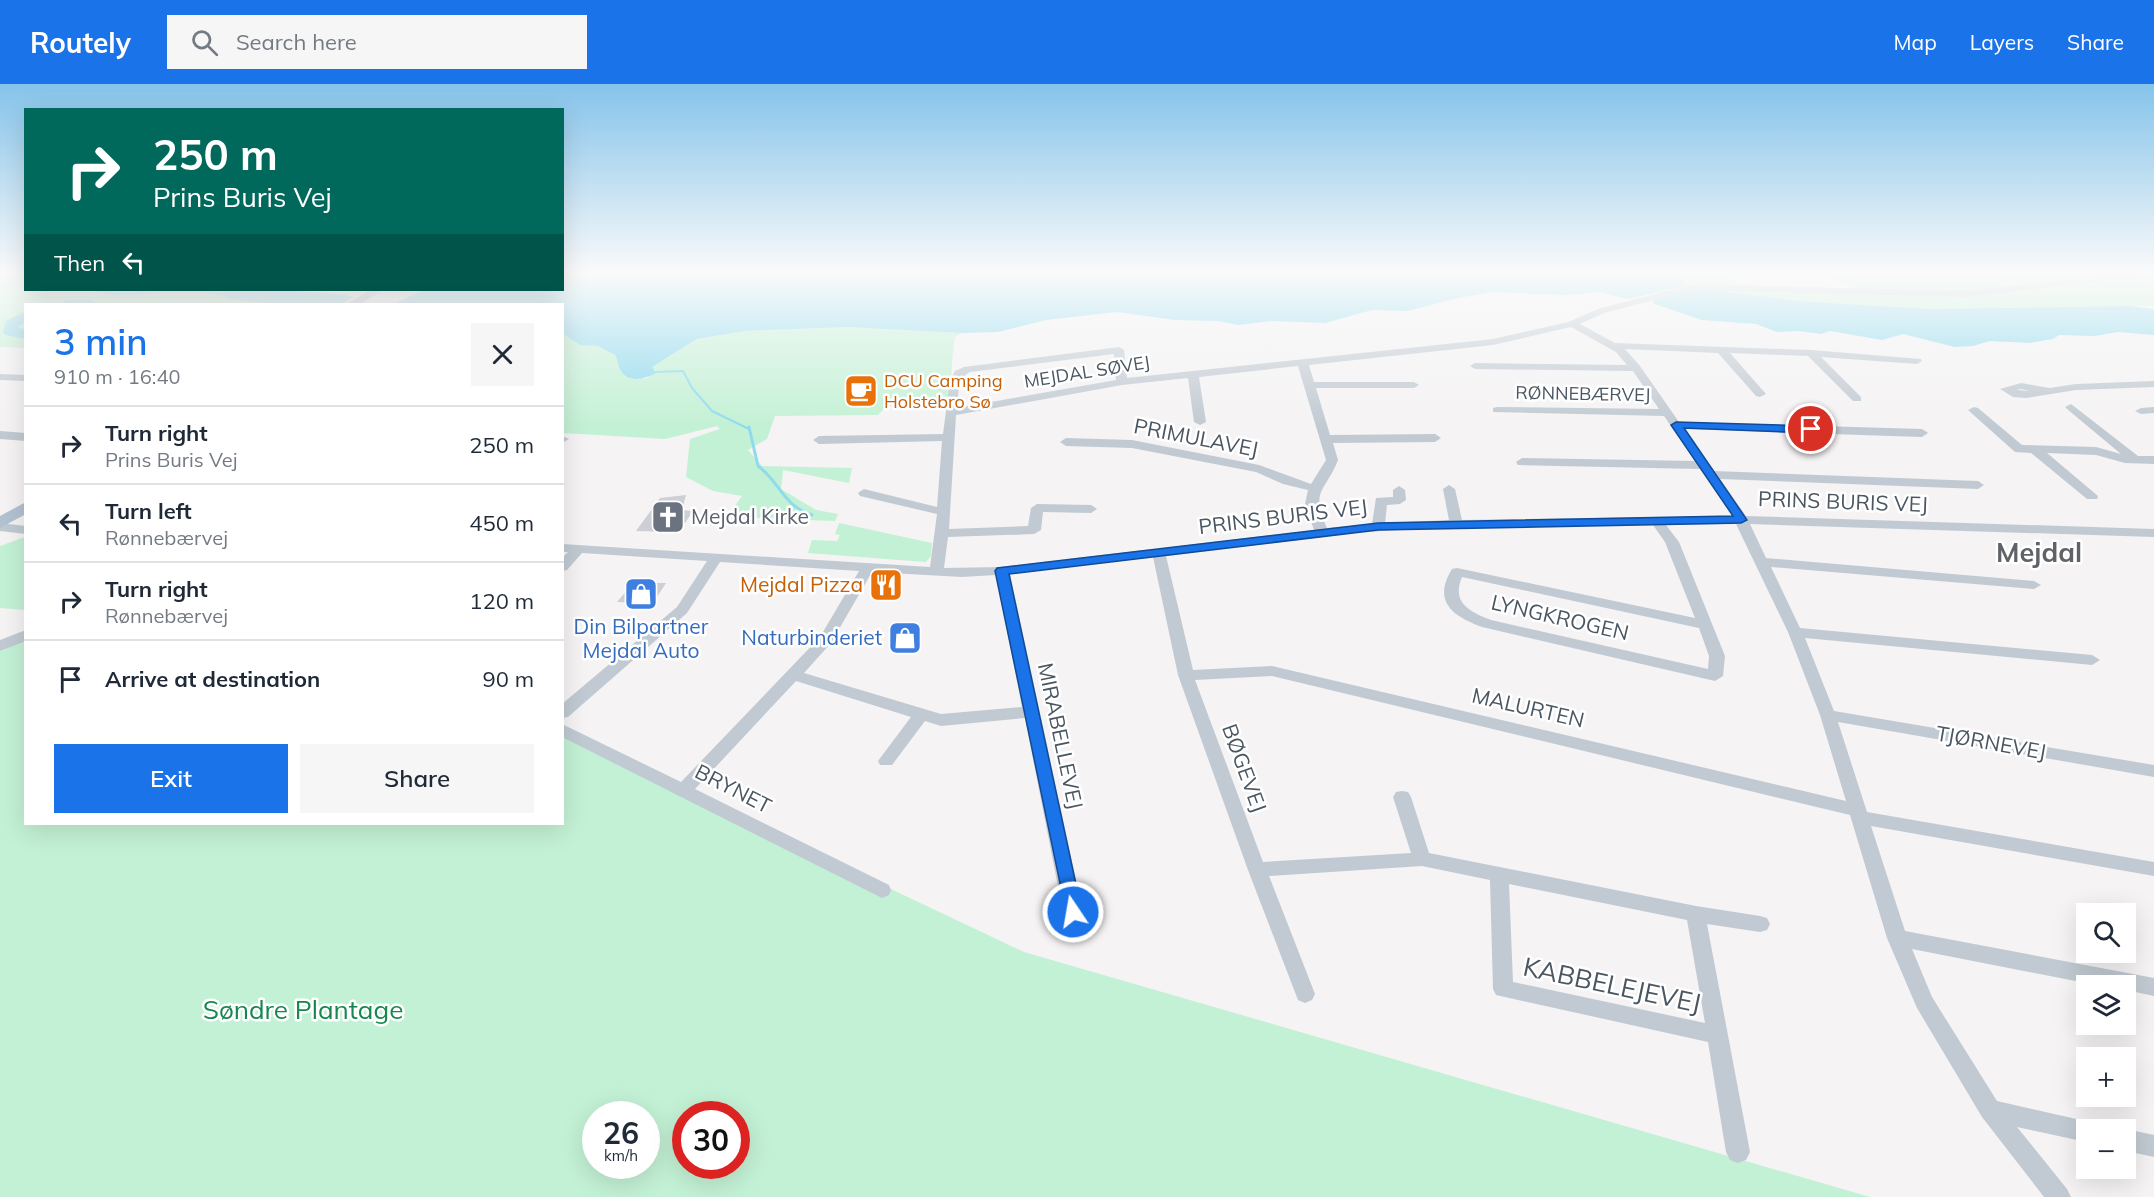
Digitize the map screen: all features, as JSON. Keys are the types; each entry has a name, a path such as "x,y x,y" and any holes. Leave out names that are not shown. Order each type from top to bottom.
{"main road":[{"path":"0,525 24,508"}],"street":[{"name":"RØNNEBÆRVEJ","path":"1572,324 1615,346 1636,368 1741,520"},
{"name":"MEJDAL SØVEJ","path":"952,412 1122,382 1493,342 1572,324"},
{"path":"1615,346 1811,353 1917,361"},
{"path":"935,572 942,533 948,437 955,380 959,373 968,369 1119,350 1122,382"},
{"path":"1721,350 1760,394"},
{"path":"1811,353 1857,399"},
{"path":"1302,361 1332,460 1328,471 1314,488 1312,500 1313,511 1322,533"},
{"name":"RØNNEBÆRVEJ","path":"1475,366 1636,368"},
{"path":"1193,374 1200,422"},
{"path":"1,377 24,378"},
{"path":"2049,391 2076,387 2154,384"},
{"path":"1310,385 1414,385"},
{"path":"2071,407 2134,459"},
{"name":"RØNNEBÆRVEJ","path":"1497,410 1668,413"},
{"path":"1974,410 2019,449 2096,451 2134,459 2154,460"},
{"path":"2140,411 2154,410"},
{"path":"1676,425 1922,433"},
{"path":"0,435 24,437"},
{"path":"819,440 948,437"},
{"path":"1327,439 1435,438"},
{"name":"PRIMULAVEJ","path":"1066,442 1110,442 1144,447 1259,469 1287,481 1314,488"},
{"path":"2035,450 2092,496"},
{"path":"1522,462 1978,485"},
{"path":"1449,489 1456,524"},
{"path":"1378,527 1381,501 1400,500 1399,490"},
{"path":"864,493 943,512"},
{"path":"942,533 1034,530 1037,508 1091,509"},
{"path":"1741,520 1795,632 1828,715 1897,938 1924,1002 1990,1110 2059,1197"},
{"name":"PRINS BURIS VEJ","path":"564,548 935,572 1002,571 1378,527 1456,524 1741,520 2154,533"},
{"name":"LYNGKROGEN","path":"1657,521 1672,542 1705,625 1717,656 1715,676 1487,624 1467,616 1455,606 1450,596 1450,587 1457,572 1705,625"},
{"path":"0,525 24,530"},
{"path":"564,565 578,549"},
{"name":"BØGEVEJ","path":"1159,553 1186,675 1305,994"},
{"path":"564,711 682,610 716,558"},
{"path":"1761,562 2034,585"},
{"path":"684,790 826,640 867,567"},
{"name":"MIRABELLEVEJ","path":"1002,571 1073,912"},
{"path":"1795,632 2092,660"},
{"path":"0,646 24,636"},
{"name":"MALURTEN","path":"1186,675 1272,671 1859,813"},
{"path":"793,675 941,720 1032,712"},
{"path":"886,761 922,714"},
{"name":"TJØRNEVEJ","path":"1828,715 2154,771"},
{"name":"BRYNET","path":"564,731 882,890"},
{"path":"1401,797 1422,859"},
{"path":"1859,813 2154,869"},
{"path":"1257,870 1422,859 1696,914 1760,924"},
{"name":"KABBELEJEVEJ","path":"1499,873 1503,989 1718,1035"},
{"name":"KABBELEJEVEJ","path":"1696,914 1738,1152"},
{"path":"1897,938 2154,987"},
{"path":"1990,1110 2076,1129"},
{"path":"2136,1142 2154,1146"}],"green space":[{"path":"0,323 24,323 24,348 0,347"},
{"path":"847,327 962,333 955,337 949,408 944,409 945,401 918,401 892,405 878,415 775,416 767,439 748,450 762,466 852,468 849,483 783,470 781,489 816,510 838,514 835,521 727,517 742,496 713,491 686,477 690,439 720,429 717,426 665,439 564,433 564,335 580,345 598,346 615,355 632,379 648,378 652,367 697,339 745,331"},
{"path":"839,523 932,543 931,556 926,562 808,553 812,540 837,541 840,535 835,534"},
{"path":"24,537 24,610 0,608 0,546"},
{"name":"Søndre Plantage","path":"24,640 24,825 564,825 564,734 1024,952 1870,1197 0,1197 0,651"}],"water":[{"path":"564,323 1034,323 998,332 962,333 847,327 745,331 697,339 652,367 656,373 636,379 623,374 615,355 598,346 580,345 564,335"},
{"path":"1228,323 1255,323 1239,325"},
{"path":"1742,323 2154,323 2154,335 2118,332 2095,336 2059,335 2053,339 2029,343 1990,341 1973,346 1955,347 1903,334 1882,340 1830,331 1821,334 1798,331 1777,332 1756,324"}],"building":[{"name":"Mejdal Kirke","path":"686,495 682,510 693,511 685,523 680,523 674,532 636,531 660,498"},
{"name":"Din Bilpartner Mejdal Auto","path":"634,582 666,583 653,603 617,602"}],"waterway":[{"path":"13,323 11,332 24,334"},
{"path":"656,372 683,371 692,388 712,411 749,429"},
{"path":"749,427 758,466 794,506 812,515"}],"place":[{"name":"DCU Camping Holstebro Sø","path":"861,391"},
{"name":"Mejdal Kirke","path":"668,517"},
{"name":"Mejdal Pizza","path":"886,585"},
{"name":"Din Bilpartner Mejdal Auto","path":"641,594"},
{"name":"Naturbinderiet","path":"905,638"}],"district":[{"name":"Mejdal","path":"2039,553"}],"route":[{"path":"1073,912 1001,576 1002,571 1378,527 1423,524 1741,520 1676,425 1811,429"}]}
